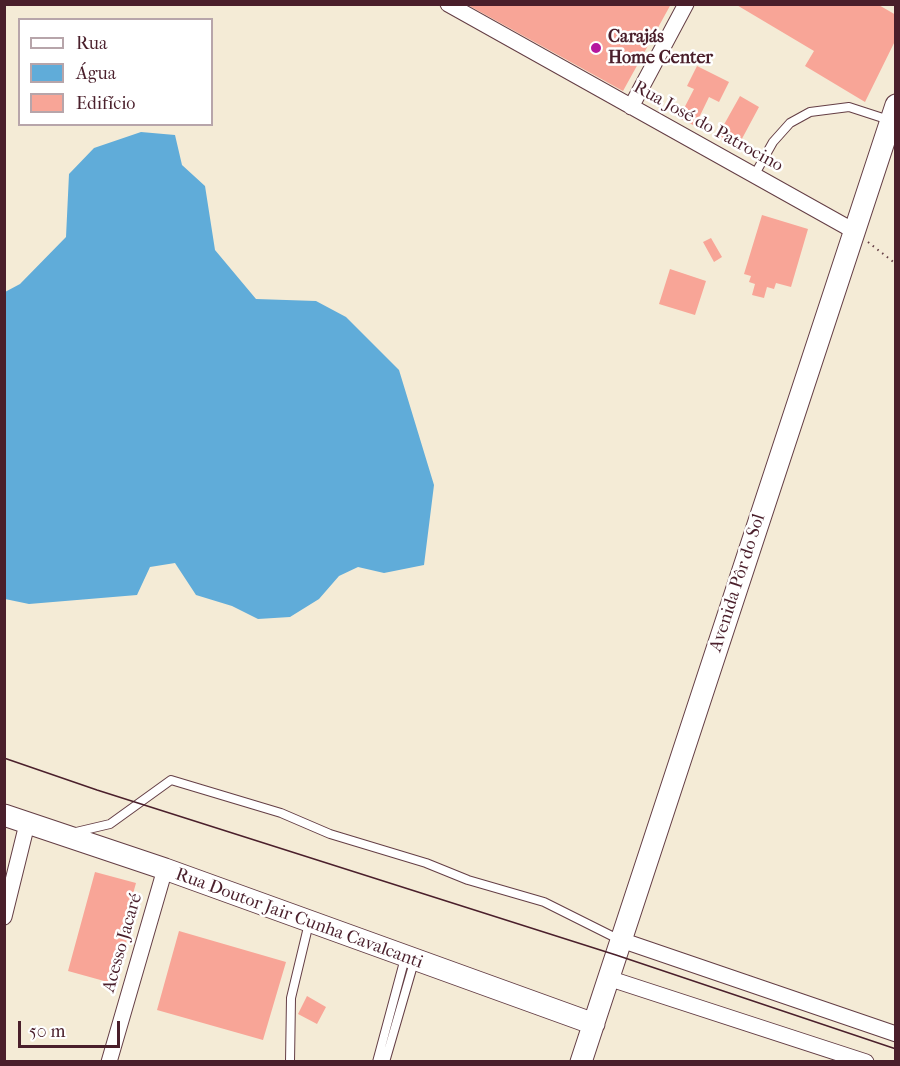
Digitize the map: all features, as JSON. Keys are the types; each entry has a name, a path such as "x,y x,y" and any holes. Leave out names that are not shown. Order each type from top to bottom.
{"street":[{"name":"Rua José do Patrocino","path":"448,4 854,231"},
{"path":"631,107 686,4"},
{"name":"Avenida Pôr do Sol","path":"581,1062 893,113"},
{"name":"Rua Doutor Jair Cunha Cavalcanti","path":"4,815 165,869 309,923 594,1024"},
{"path":"4,917 27,824"},
{"name":"Acesso Jacaré","path":"109,1062 165,869"},
{"path":"621,940 896,1034"},
{"path":"608,978 866,1062"}],"lane":[{"path":"755,174 773,142 790,123 810,112 849,107 893,113"},
{"path":"64,835 110,824 171,780 281,813 330,834 426,863 468,880 544,902 621,940"},
{"path":"290,1062 291,998 309,923"},
{"path":"377,1062 410,959"},
{"path":"385,1062 410,959"}],"path":[{"path":"854,231 896,264"}],"water":[{"path":"141,132 175,135 182,165 205,186 215,250 256,299 316,301 346,317 399,370 434,485 424,565 384,573 358,567 339,576 319,599 290,617 258,619 232,606 196,595 175,563 150,567 137,595 29,604 5,599 5,292 20,284 66,237 69,174 94,148"}],"building":[{"name":"Carajás Home Center","path":"466,4 671,4 623,91"},
{"path":"735,4 877,4 896,15 896,39 865,102 805,66 814,51"},
{"path":"697,66 729,82 719,102 709,97 695,126 679,118 694,89 687,86"},
{"path":"740,96 759,107 737,148 717,137"},
{"path":"762,215 808,229 791,287 776,283 774,289 767,287 764,298 752,295 755,284 749,282 751,276 744,274"},
{"path":"711,238 722,257 714,262 703,242"},
{"path":"670,269 706,281 695,315 659,304"},
{"path":"95,872 136,883 123,930 129,932 115,984 68,971"},
{"path":"179,931 286,962 263,1040 157,1010"},
{"path":"307,996 326,1007 317,1024 298,1014"}],"tram line":[{"path":"4,758 97,790 616,955 896,1049"}],"place":[{"name":"Carajás Home Center","path":"596,48"}]}
